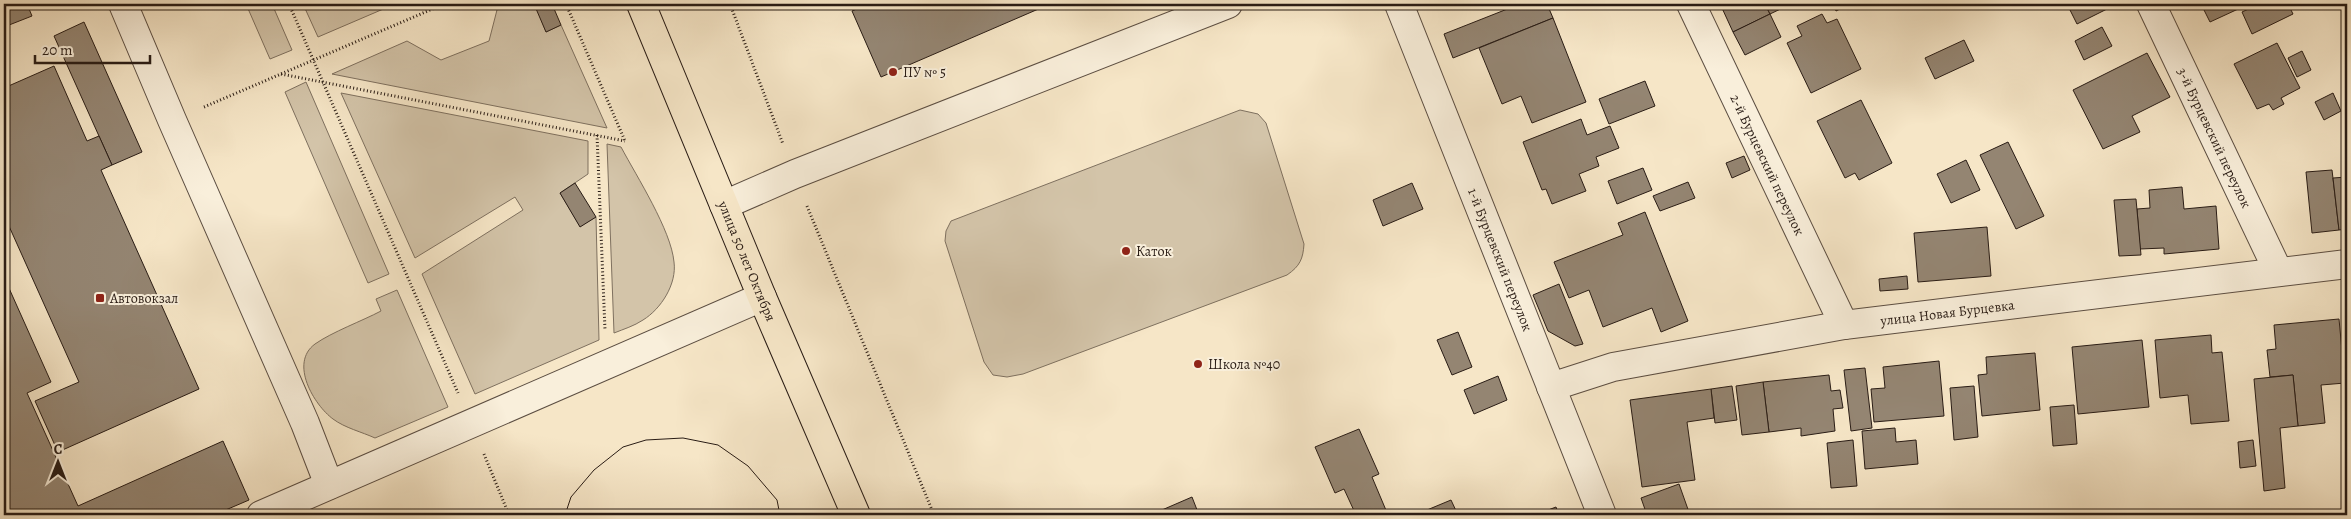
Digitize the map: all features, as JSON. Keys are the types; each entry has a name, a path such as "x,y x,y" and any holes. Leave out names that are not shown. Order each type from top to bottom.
{"main road":[{"name":"улица 50 лет Октября","path":"641,4 762,297 856,515"}],"street":[{"path":"123,4 301,414 329,485"},
{"path":"724,205 795,174 1228,4"},
{"name":"1-й Бурцевский переулок","path":"1398,4 1602,515"},
{"name":"2-й Бурцевский переулок","path":"1691,4 1844,325"},
{"name":"3-й Бурцевский переулок","path":"2151,4 2278,271"},
{"name":"улица Новая Бурцевка","path":"1551,387 1613,366 1844,325 2347,264"},
{"path":"261,515 762,297"}],"path":[{"path":"289,4 472,424 508,515"},
{"path":"172,120 444,4"},
{"path":"281,74 625,141 566,4"},
{"path":"730,4 795,174 934,515"},
{"path":"597,136 607,365"}],"shaded area":[{"path":"246,4 272,4 292,50 270,59"},
{"path":"303,4 395,4 318,37"},
{"path":"502,4 535,4 546,32 561,25 607,128 332,74 407,41 441,60 489,41 498,6"},
{"path":"306,82 389,274 368,283 285,92"},
{"path":"341,93 588,141 588,174 560,193 580,226 596,217 599,340 475,394 422,274 523,210 515,197 415,258"},
{"name":"Каток","path":"1240,110 1258,114 1266,123 1304,244 1302,258 1298,265 1287,275 1023,374 1007,377 993,375 984,362 945,241 946,231 951,221"},
{"path":"607,144 621,147 660,219 672,249 674,262 673,279 662,303 640,322 614,333"},
{"path":"397,290 448,407 375,438 343,425 326,413 312,394 307,383 304,362 308,352 315,344 381,311 376,299"}],"building":[{"path":"27,4 32,16 4,27 4,5"},
{"path":"534,4 552,4 561,25 546,32"},
{"path":"868,4 1050,4 881,77 852,11"},
{"path":"1520,4 1547,4 1553,18 1453,58 1444,34"},
{"path":"1731,4 1765,4 1770,14 1733,32 1722,8"},
{"path":"1765,4 1791,4 1770,14"},
{"path":"1833,4 1850,4 1836,11"},
{"path":"2067,4 2117,4 2077,24"},
{"path":"2201,4 2249,4 2210,22"},
{"path":"2259,4 2288,4 2293,14 2252,34 2242,12"},
{"path":"1770,14 1781,37 1745,55 1733,32"},
{"path":"1822,14 1827,23 1837,19 1861,69 1811,93 1787,43 1802,36 1797,26"},
{"path":"1553,18 1586,102 1532,123 1521,96 1502,104 1479,48"},
{"path":"84,22 142,152 112,165 54,36"},
{"path":"2102,27 2112,46 2084,60 2075,41"},
{"path":"1964,40 1974,61 1935,79 1925,58"},
{"path":"2277,43 2300,88 2281,98 2284,104 2273,110 2269,104 2257,109 2234,64"},
{"path":"2302,51 2311,70 2297,77 2288,58"},
{"path":"2147,53 2170,97 2132,116 2140,132 2103,149 2073,90"},
{"name":"Автовокзал","path":"54,66 87,141 99,136 112,165 101,170 199,389 58,452 35,401 79,382 4,215 4,88"},
{"path":"1645,81 1655,106 1609,124 1599,99"},
{"path":"2333,93 2341,111 2324,120 2315,102"},
{"path":"1861,100 1892,163 1859,180 1855,173 1845,178 1817,121"},
{"path":"1581,119 1587,135 1610,126 1619,148 1596,157 1599,166 1579,174 1586,191 1552,204 1546,189 1542,190 1523,142"},
{"path":"2008,142 2044,216 2016,229 1980,155"},
{"path":"1744,156 1750,170 1732,178 1726,163"},
{"path":"1966,160 1980,190 1951,203 1937,174"},
{"path":"1643,168 1652,190 1617,204 1608,181"},
{"path":"2332,170 2339,230 2312,233 2306,172"},
{"path":"2347,177 2347,229 2339,230 2333,178"},
{"path":"1688,182 1695,198 1660,211 1653,196"},
{"path":"575,183 596,217 580,227 560,193"},
{"path":"1412,183 1423,209 1383,226 1373,200"},
{"path":"2182,187 2184,209 2216,206 2219,249 2164,254 2164,248 2140,249 2137,209 2150,208 2149,190"},
{"path":"2136,199 2141,255 2119,256 2114,200"},
{"path":"1645,212 1688,321 1661,332 1652,308 1603,327 1589,290 1569,298 1554,262 1623,235 1618,223"},
{"path":"1987,227 1991,276 1918,282 1914,233"},
{"path":"1907,276 1908,289 1880,291 1879,279"},
{"path":"4,277 51,382 27,393 78,506 223,441 249,500 214,515 12,515 4,497"},
{"path":"1559,284 1583,344 1575,346 1548,331 1533,295"},
{"path":"2339,319 2345,383 2321,385 2325,423 2298,426 2293,375 2270,377 2267,350 2276,349 2274,325"},
{"path":"1458,332 1472,367 1452,375 1437,340"},
{"path":"2211,335 2212,353 2222,352 2229,421 2191,424 2188,395 2160,398 2155,340"},
{"path":"2142,340 2149,407 2078,414 2072,347"},
{"path":"2035,353 2040,410 1982,416 1978,375 1987,374 1986,357"},
{"path":"1939,361 1944,416 1874,422 1871,389 1885,388 1883,367"},
{"path":"1865,368 1872,428 1851,431 1844,370"},
{"path":"1829,375 1831,391 1840,390 1843,408 1833,409 1835,431 1801,436 1801,428 1769,432 1763,382"},
{"path":"2293,375 2298,426 2280,428 2285,488 2264,491 2254,379"},
{"path":"1498,376 1507,400 1474,414 1464,390"},
{"path":"1763,382 1769,432 1742,435 1736,386"},
{"path":"1732,386 1737,420 1715,423 1711,389"},
{"path":"1974,386 1978,437 1954,440 1950,388"},
{"path":"1711,389 1714,418 1687,422 1695,480 1642,487 1630,400"},
{"path":"2074,405 2077,444 2053,446 2050,407"},
{"path":"1895,428 1896,442 1916,440 1918,464 1865,469 1862,431"},
{"path":"1359,429 1379,474 1372,477 1388,515 1356,515 1344,489 1335,493 1315,447"},
{"path":"1853,440 1857,486 1831,488 1827,443"},
{"path":"2253,440 2256,466 2240,468 2238,442"},
{"path":"1679,484 1690,515 1647,515 1641,498"},
{"path":"1192,497 1199,515 1156,515 1155,513"},
{"path":"1451,500 1458,515 1415,515"},
{"path":"1556,507 1559,515 1535,515"}],"tram line":[{"path":"565,515 571,497 594,470 623,447 646,440 683,438 718,445 748,466 777,500 780,515"}],"place":[{"name":"ПУ № 5","path":"893,72"},
{"name":"Каток","path":"1126,251"},
{"name":"Автовокзал","path":"100,298"},
{"name":"Школа №40","path":"1198,364"}]}
